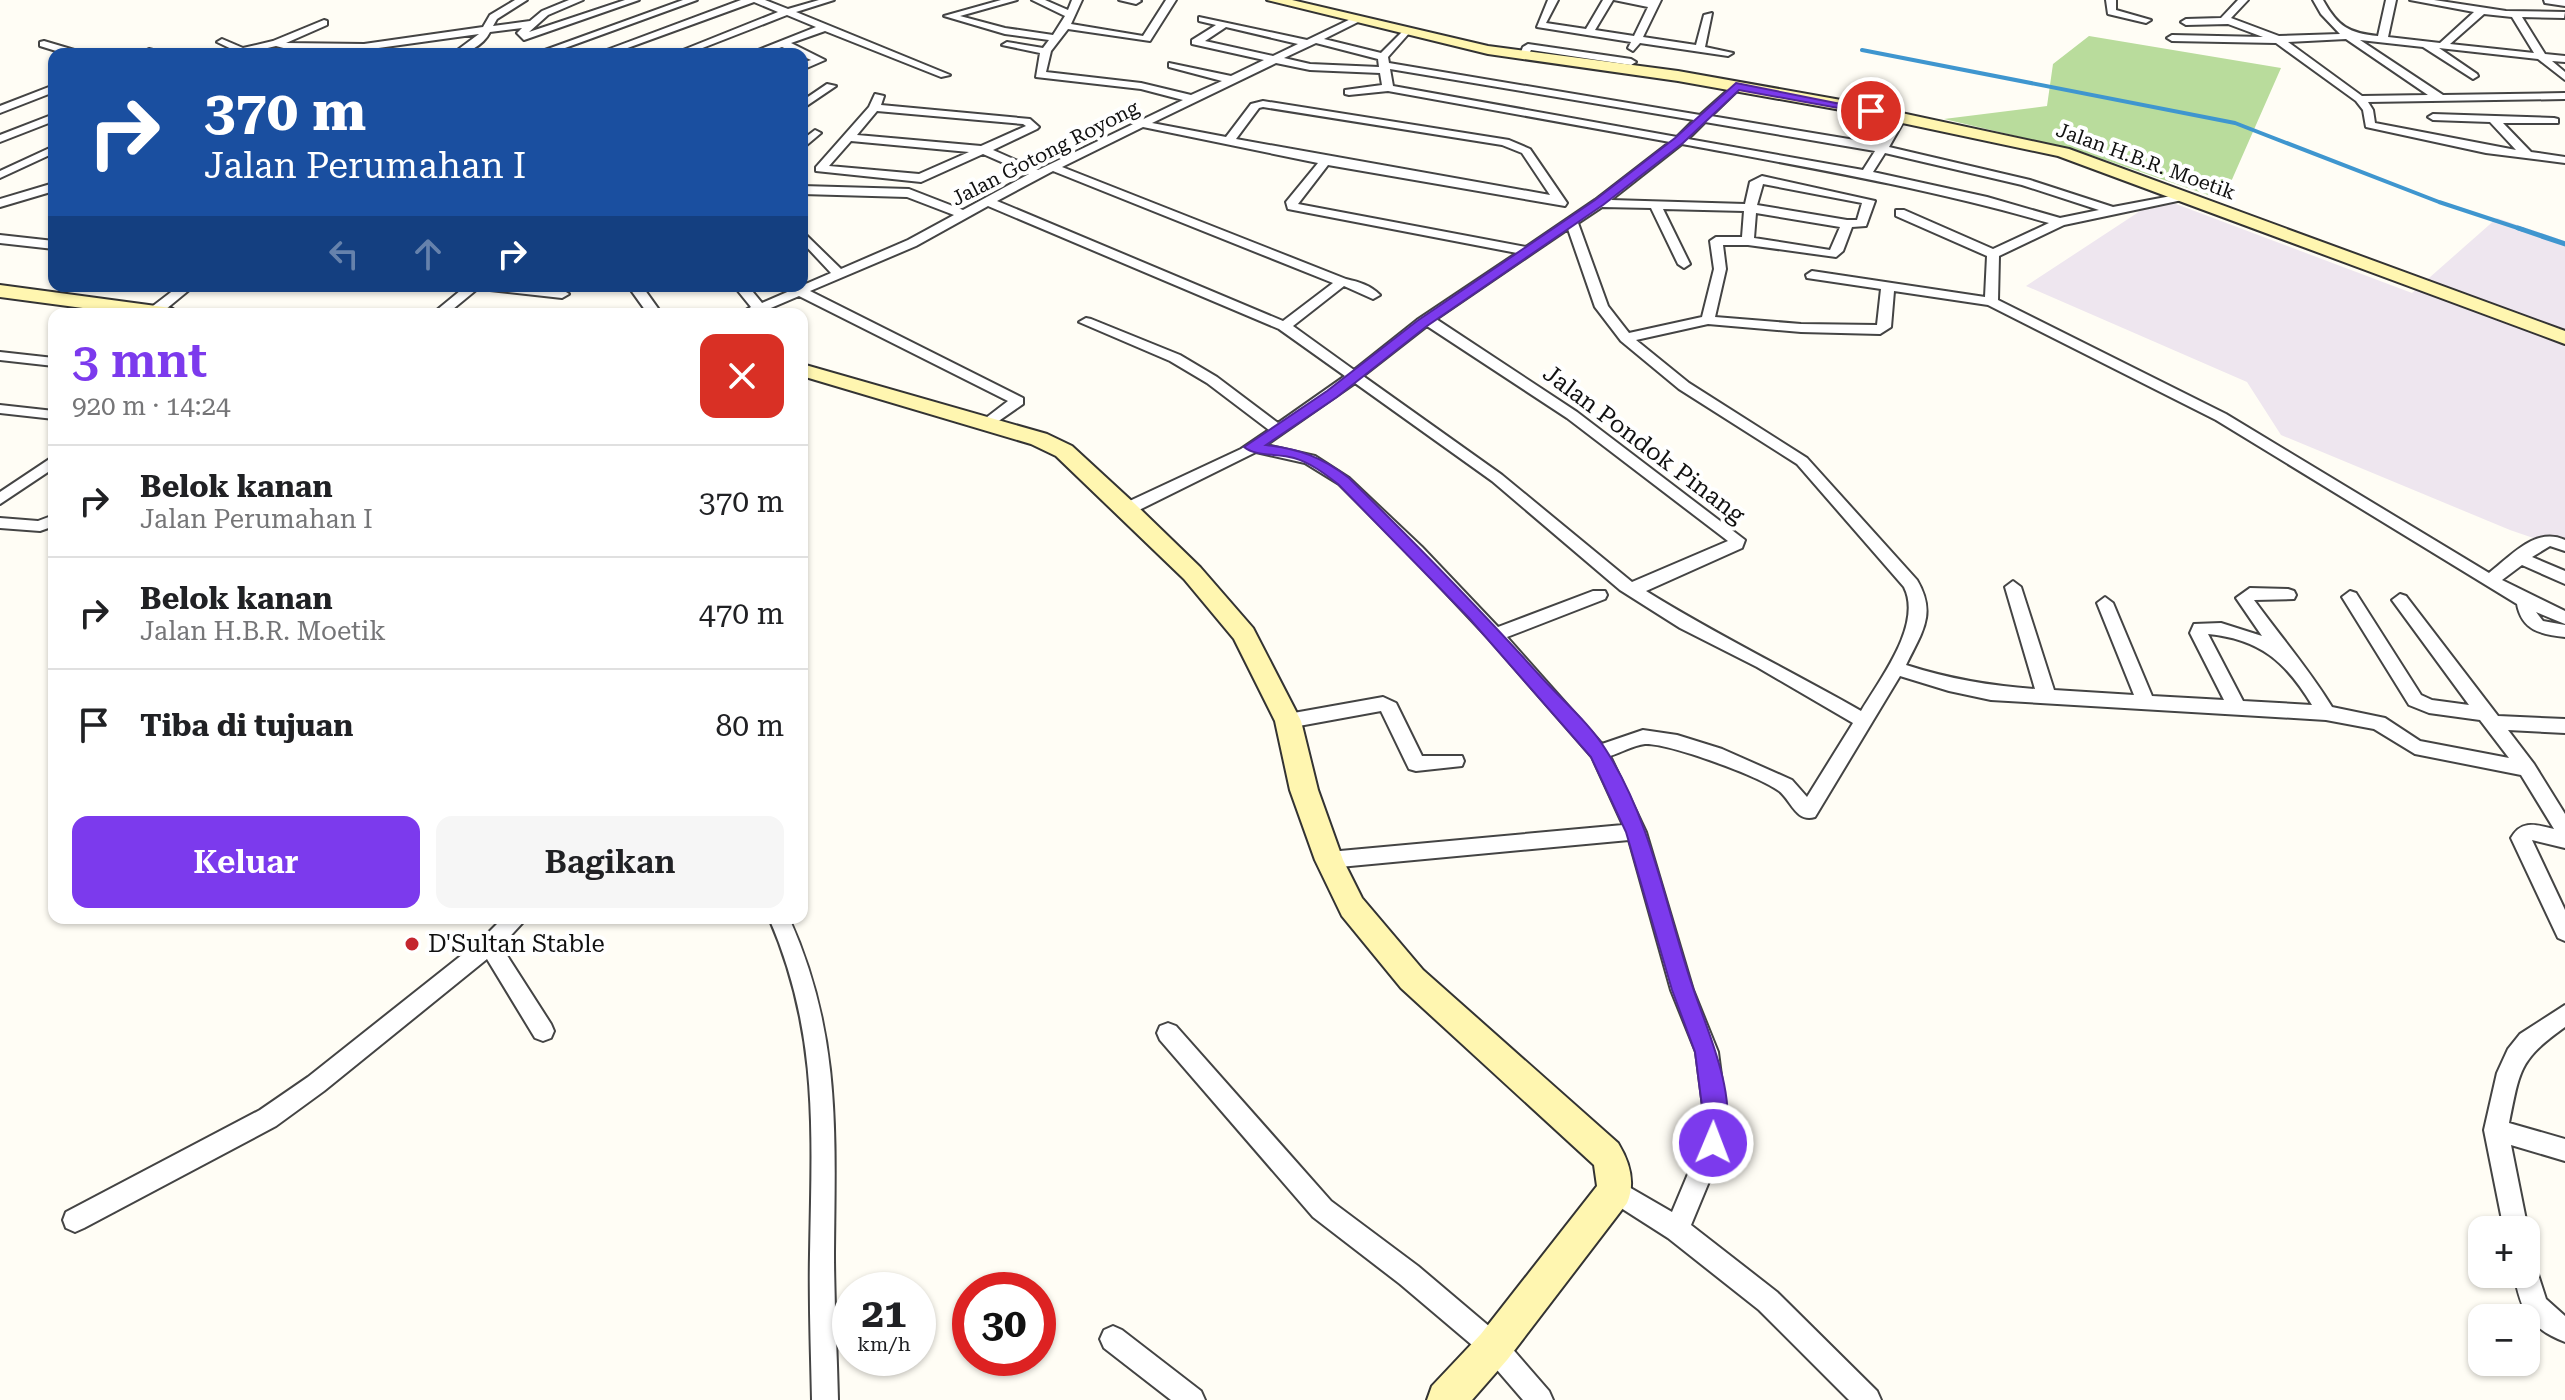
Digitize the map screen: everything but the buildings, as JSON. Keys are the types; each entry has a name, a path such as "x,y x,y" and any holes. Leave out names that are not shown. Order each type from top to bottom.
{"street":[{"path":"468,48 477,43 493,17 522,0"},
{"path":"546,48 524,37 522,32 552,9 578,0"},
{"path":"604,0 684,33"},
{"path":"524,37 634,0"},
{"path":"556,48 692,0"},
{"path":"618,48 750,0"},
{"path":"757,0 945,75"},
{"path":"692,48 787,12 829,0"},
{"path":"1012,0 949,16 1005,31 1056,38"},
{"path":"1037,0 1069,14"},
{"path":"1077,0 1065,26 1046,51 1041,75 1141,86 1193,99"},
{"path":"1124,0 1136,1"},
{"path":"1065,26 1146,39 1171,0"},
{"name":"Jalan H.B.R. Moetik","path":"1274,0 1523,55 1625,63 2063,152 2565,338"},
{"path":"1553,0 1540,25 1728,53"},
{"path":"1589,32 1608,0"},
{"path":"1619,0 1654,3 1625,63"},
{"path":"2111,0 2111,12 2146,20"},
{"path":"2229,21 2226,18 2243,0"},
{"path":"2318,0 2321,8 2348,36 2439,97"},
{"path":"2383,38 2391,0"},
{"path":"2415,0 2516,15 2565,15"},
{"path":"2547,0 2565,3"},
{"path":"2547,0 2565,15"},
{"path":"2443,45 2481,11"},
{"path":"1700,48 1709,15"},
{"path":"2516,15 2542,57 2565,77"},
{"path":"1202,19 1313,41 1384,64 1880,148 2026,182 2113,211"},
{"name":"Jalan Gotong Royong","path":"808,287 912,243 1052,167 1357,19"},
{"path":"2186,22 2229,21 2279,40 2360,99 2368,110 2370,125 2528,156 2565,160"},
{"path":"255,48 276,43 324,23"},
{"path":"276,43 291,47 364,47 529,24"},
{"path":"1224,24 1196,42 1272,61 1321,68 1384,64"},
{"path":"769,48 825,27"},
{"path":"1388,88 1384,64 1406,31"},
{"path":"2172,38 2279,40 2348,36 2565,59"},
{"path":"696,38 707,42"},
{"path":"643,39 655,44"},
{"path":"222,42 235,48"},
{"path":"782,43 793,48"},
{"path":"2425,43 2473,76"},
{"path":"44,44 57,48"},
{"path":"1007,45 1046,51"},
{"path":"364,47 370,48"},
{"path":"808,55 820,60 808,65"},
{"path":"1173,65 1232,80"},
{"path":"808,102 831,86"},
{"path":"1127,509 1279,431 1428,320 1599,203 1679,141 1736,86"},
{"path":"1349,92 1388,88 1866,174 1987,201 2060,222"},
{"path":"0,110 48,90"},
{"path":"808,182 874,108 879,96"},
{"path":"2360,99 2565,96"},
{"path":"2524,97 2565,129"},
{"path":"1228,142 1255,106 1263,104 1505,142 1526,151 1557,200 1577,218 1602,307 1626,338 1684,386 1802,461 1911,584 1920,601 1921,613 1896,668 1808,812 1785,785 1715,754 1677,742 1643,737 1599,753"},
{"path":"820,169 918,179 1033,129 1033,125 1026,121 874,108"},
{"path":"1866,174 1901,117"},
{"path":"2433,117 2554,121"},
{"path":"0,139 48,119"},
{"path":"2493,119 2528,156"},
{"path":"1142,124 1557,200"},
{"path":"808,140 815,133"},
{"path":"847,137 954,146 979,152 1033,177"},
{"path":"0,175 48,152"},
{"path":"1326,160 1292,206 1526,251"},
{"path":"1052,167 1342,282 1360,286 1373,295"},
{"path":"1599,203 1750,208 1847,224 1862,223 1869,201 1762,180 1756,182 1750,208 1748,241"},
{"path":"808,186 897,191 922,197 962,214"},
{"path":"0,203 48,189"},
{"path":"1900,213 1993,254 2060,222 2183,196"},
{"path":"986,201 1284,326 1485,468 1633,590 1686,624 1763,663 1864,721"},
{"path":"1655,205 1684,264"},
{"path":"1708,320 1720,269 1715,243 1748,241 1832,254 1837,251 1847,224"},
{"path":"0,231 48,235"},
{"path":"0,239 48,244"},
{"path":"808,241 839,274"},
{"path":"1991,302 1993,254"},
{"path":"1812,275 1991,302 2221,417 2490,581 2525,601 2565,618"},
{"path":"1284,326 1342,282"},
{"path":"1626,338 1708,320 1801,328 1880,330 1884,327 1888,288"},
{"path":"0,291 125,308"},
{"path":"167,308 181,292"},
{"path":"446,308 466,292"},
{"path":"553,292 562,294"},
{"name":"Jalan Gotong Royong","path":"760,308 797,292"},
{"path":"801,292 1018,401 985,424"},
{"name":"Jalan Pondok Pinang","path":"1428,320 1572,415 1737,540 1736,544 1633,590"},
{"path":"1086,322 1175,358 1212,380 1279,431"},
{"path":"0,356 48,361"},
{"path":"808,372 1039,439 1062,450 1127,509 1192,573 1244,634 1288,721 1304,790 1329,860 1352,907 1412,979 1606,1154 1612,1164 1615,1191 1494,1347 1446,1400"},
{"path":"0,421 7,410 48,414"},
{"path":"1252,447 1297,454 1323,465 1344,481 1416,551 1495,635 1599,753 1636,832 1682,990 1707,1052 1715,1114 1713,1143 1677,1229"},
{"path":"0,499 48,465"},
{"path":"0,523 40,526 48,523"},
{"path":"2490,581 2545,540 2565,546"},
{"path":"2521,558 2565,578"},
{"path":"2013,587 2047,698"},
{"path":"2288,595 2250,594 2244,598 2326,713"},
{"path":"1495,635 1599,595"},
{"path":"2350,597 2415,700 2429,706 2488,718 2565,726"},
{"path":"2400,600 2527,769 2565,831"},
{"path":"2525,601 2531,623 2546,629 2565,631"},
{"path":"2105,603 2146,703"},
{"path":"2237,708 2209,656 2199,633 2200,628 2232,632 2283,655"},
{"path":"1896,668 1971,690 2047,698 2326,713 2379,723 2415,747 2527,769"},
{"path":"1288,721 1383,704 1390,708 1416,764 1455,761"},
{"path":"2565,840 2529,831 2521,838 2565,932"},
{"path":"1329,860 1636,832"},
{"path":"75,1220 268,1118 316,1084 489,945 511,924"},
{"path":"782,924 801,964 818,1034 823,1163 825,1400"},
{"path":"489,945 543,1031"},
{"path":"2513,1216 2496,1130 2508,1073 2528,1041 2565,1015"},
{"path":"1168,1033 1322,1209 1409,1275 1494,1347 1540,1400"},
{"path":"2496,1130 2565,1150"},
{"path":"1615,1191 1677,1229 1768,1301 1868,1400"},
{"path":"2528,1288 2536,1310 2551,1324 2565,1329"},
{"path":"1113,1339 1192,1400"}],"shaded area":[{"path":"2160,198 2412,293 2497,218 2565,241 2565,549 2510,530 2281,435 2247,382 2026,286"}],"green space":[{"path":"2089,36 2281,68 2223,200 2076,150 1944,119 2047,106 2053,64"}],"waterway":[{"path":"1862,50 2235,123 2439,202 2520,229"},
{"path":"2520,229 2524,230"},
{"path":"2520,229 2565,244"}],"place":[{"name":"D'Sultan Stable","path":"412,944"}],"route":[{"path":"1713,1143 1715,1114 1707,1052 1682,990 1636,832 1599,753 1416,551 1344,481 1323,465 1297,454 1252,447 1354,378 1422,323 1599,203 1679,141 1736,86 1871,111"}]}
